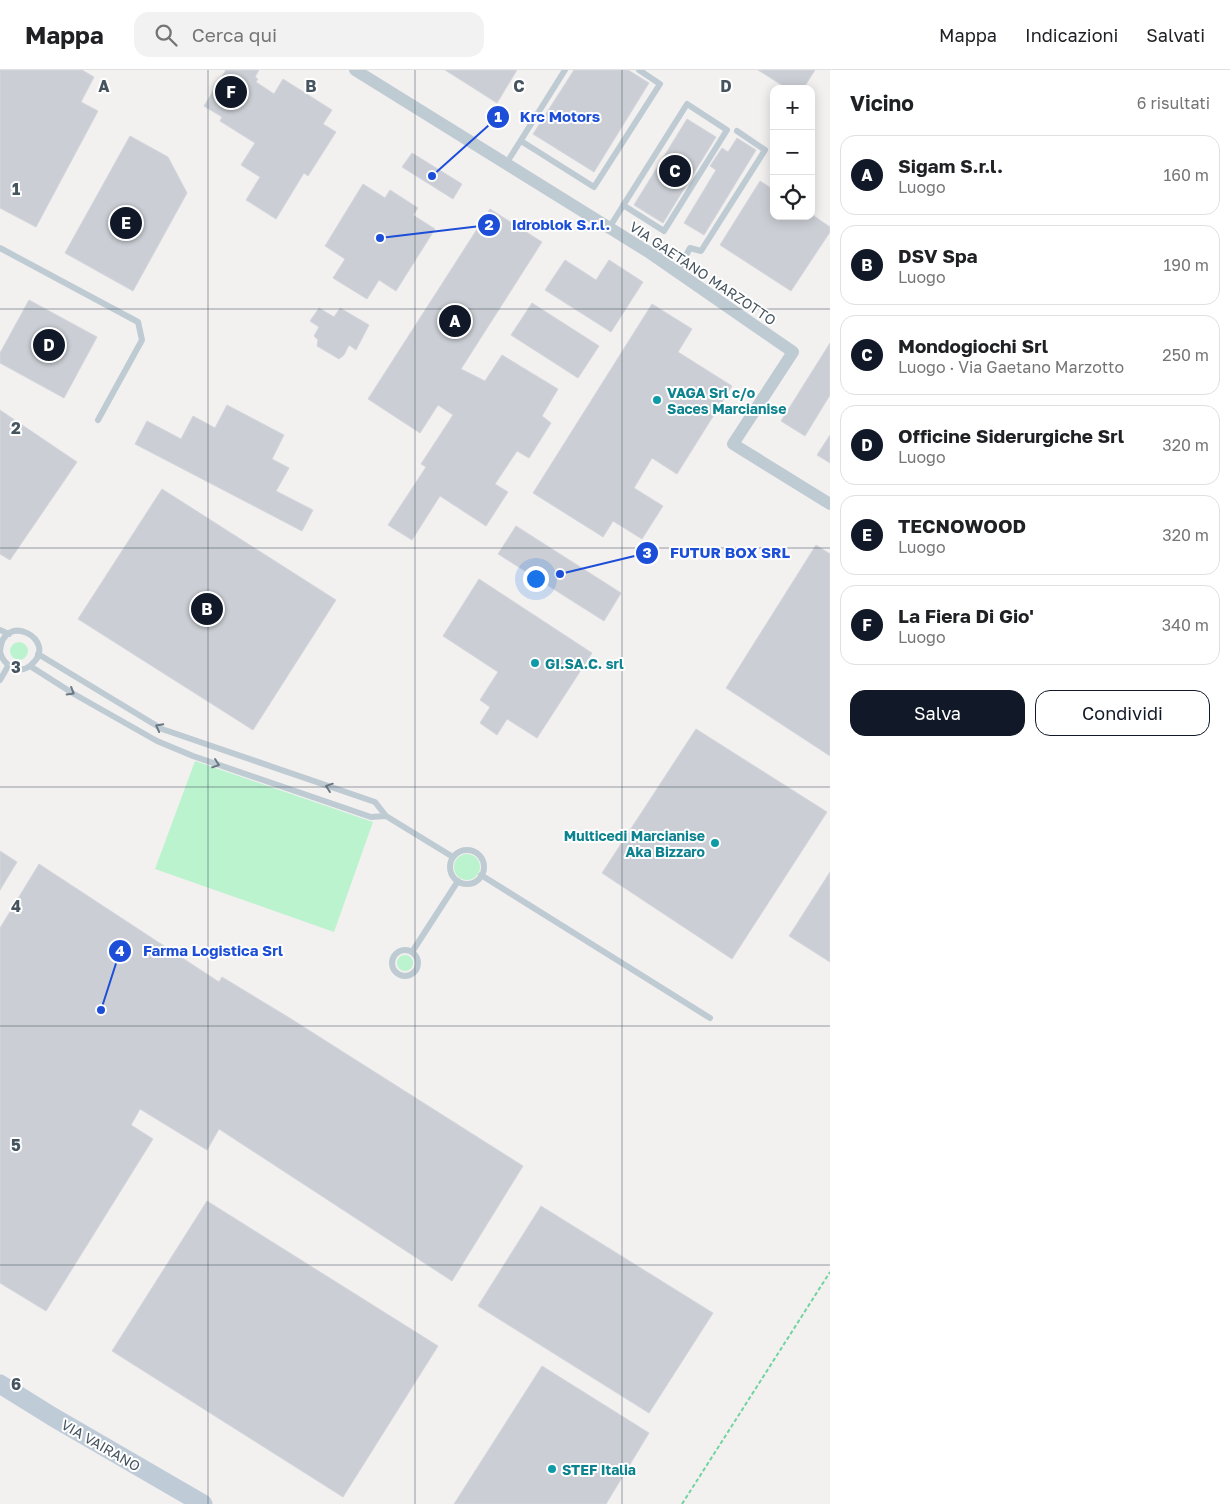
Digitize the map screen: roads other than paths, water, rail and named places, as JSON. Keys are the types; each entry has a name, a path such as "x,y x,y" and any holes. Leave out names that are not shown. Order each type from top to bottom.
{"street":[{"name":"VIA GAETANO MARZOTTO","path":"355,70 677,272 793,352 733,444 830,504"},
{"name":"VIA VAIRANO","path":"0,1384 203,1504"}],"lane":[{"path":"506,164 565,70"},
{"path":"521,141 594,188 660,84 639,70"},
{"path":"608,228 687,104 727,130 664,230 623,205"},
{"path":"677,272 690,248 701,251 765,150 737,131"},
{"path":"0,248 138,322 142,340 98,420"},
{"path":"0,630 9,634"},
{"path":"21,631 28,632 33,636 39,648 34,663 19,670 8,666 4,662 0,646 9,634 21,631"},
{"path":"38,654 162,729 375,802 386,816 453,857"},
{"path":"0,680 8,666"},
{"path":"30,666 74,694 157,741 193,756 371,817 386,816"},
{"path":"463,850 474,851 484,865 481,875 473,882 458,881 451,873 450,868 453,857 463,850"},
{"path":"481,875 710,1018"},
{"path":"412,952 458,881"},
{"path":"403,950 412,952 417,958 418,966 413,973 406,976 401,975 393,966 394,958 403,950"}],"place":[{"name":"La Fiera Di Gio'","path":"231,92"},
{"name":"Mondogiochi Srl","path":"675,171"},
{"name":"Krc Motors","path":"432,176"},
{"name":"TECNOWOOD","path":"126,223"},
{"name":"Idroblok S.r.l.","path":"380,238"},
{"name":"Sigam S.r.l.","path":"455,321"},
{"name":"Officine Siderurgiche Srl","path":"49,345"},
{"name":"VAGA Srl c/o Saces Marcianise","path":"657,400"},
{"name":"FUTUR BOX SRL","path":"560,574"},
{"name":"DSV Spa","path":"207,609"},
{"name":"GI.SA.C. srl","path":"535,663"},
{"name":"Multicedi Marcianise Aka Bizzaro","path":"715,843"},
{"name":"Farma Logistica Srl","path":"101,1010"},
{"name":"STEF Italia","path":"552,1469"}]}
